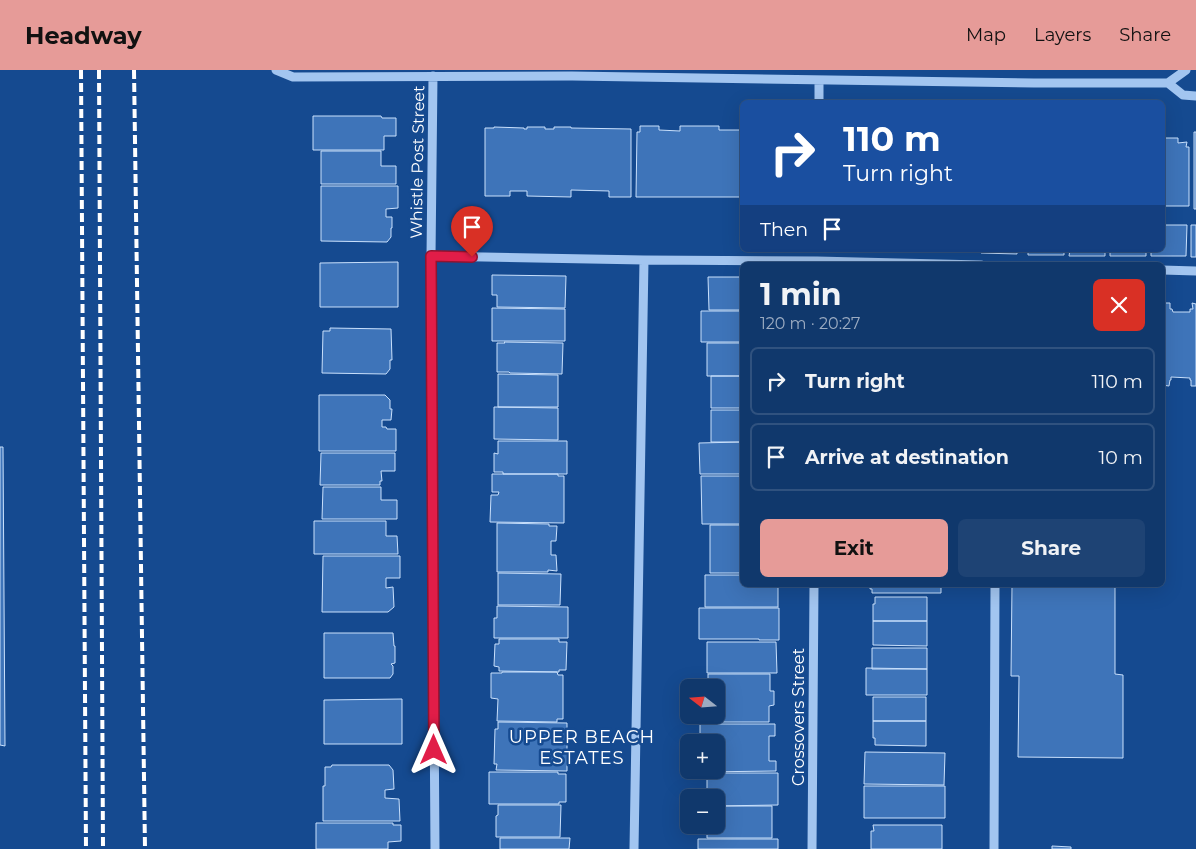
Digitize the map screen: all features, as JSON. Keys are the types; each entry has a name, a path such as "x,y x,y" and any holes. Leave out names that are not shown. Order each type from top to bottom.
{"street":[{"path":"276,70 293,76 415,73 433,76 572,76 1034,83 1168,83 1186,70"},
{"name":"Whistle Post Street","path":"433,76 431,256 435,849"},
{"path":"819,80 819,100"},
{"path":"1168,83 1183,95 1196,96"},
{"path":"431,256 759,262"},
{"path":"634,849 644,260"},
{"path":"1165,270 1196,271"},
{"name":"Crossovers Street","path":"812,849 814,587"},
{"path":"994,849 995,587"}],"building":[{"path":"313,116 381,116 382,118 396,118 396,136 384,136 384,150 313,150"},
{"path":"640,126 659,126 659,130 680,131 680,126 719,126 719,130 740,130 740,197 636,197 637,132 640,132"},
{"path":"527,127 554,129 554,127 571,127 631,129 631,197 609,197 609,191 571,190 571,197 527,196 527,191 510,191 510,196 485,196 485,128 524,129 527,129"},
{"path":"1194,132 1196,132 1196,209 1194,209"},
{"path":"1165,138 1178,138 1178,143 1187,142 1186,147 1189,147 1189,206 1165,206"},
{"path":"321,151 381,151 381,166 396,166 396,184 321,184"},
{"path":"321,186 398,186 398,208 386,209 386,217 392,217 391,237 387,242 321,241"},
{"path":"1165,225 1187,225 1186,256 1151,256 1151,252 1165,252"},
{"path":"1191,225 1196,225 1196,257 1191,257"},
{"path":"1017,252 1017,254 981,253"},
{"path":"1028,252 1064,252 1064,255 1028,255"},
{"path":"1070,252 1105,252 1105,256 1069,256"},
{"path":"1110,252 1146,252 1146,256 1110,256"},
{"path":"398,262 398,307 320,307 320,263"},
{"path":"492,275 566,276 565,308 497,307 497,295 492,295"},
{"path":"708,277 740,277 740,310 709,310"},
{"path":"1165,303 1170,303 1170,309 1173,312 1190,312 1190,309 1193,309 1192,303 1196,304 1196,386 1191,386 1190,378 1171,377 1169,386 1165,385"},
{"path":"492,308 565,309 565,341 492,341"},
{"path":"701,311 740,311 740,342 701,342"},
{"path":"330,328 391,329 392,360 390,360 390,369 386,374 322,373 323,331 330,331"},
{"path":"497,343 563,343 562,374 497,372"},
{"path":"707,343 740,343 740,376 707,376"},
{"path":"498,374 558,375 558,407 498,407"},
{"path":"711,376 740,376 740,408 711,408"},
{"path":"319,395 385,395 390,400 390,409 392,409 391,420 382,420 382,427 396,429 396,451 319,451"},
{"path":"494,407 558,408 558,440 494,439"},
{"path":"711,410 740,410 740,442 711,442"},
{"path":"498,441 567,441 567,474 503,474 503,472 494,472 494,453 498,454"},
{"path":"740,442 740,474 700,474 699,443"},
{"path":"0,447 3,447 5,746 0,745"},
{"path":"321,453 395,453 395,471 381,471 382,481 380,481 380,485 320,485"},
{"path":"492,474 558,474 558,476 564,476 564,523 490,522 491,495 498,495 499,492 492,492"},
{"path":"701,476 740,476 740,524 702,524"},
{"path":"323,487 381,487 381,500 397,500 397,519 322,519"},
{"path":"314,521 386,521 386,536 397,536 398,554 314,554"},
{"path":"497,523 549,524 549,526 557,526 556,541 551,541 551,555 556,555 557,571 497,572"},
{"path":"710,525 740,525 740,573 710,573"},
{"path":"323,556 400,556 400,578 386,578 386,588 393,587 394,607 388,612 322,612"},
{"path":"498,573 561,574 560,605 498,605"},
{"path":"705,575 740,575 740,587 778,587 778,607 705,607"},
{"path":"870,587 941,587 941,593 872,593 872,589"},
{"path":"1012,587 1115,587 1115,674 1123,675 1123,758 1018,757 1019,676 1011,676"},
{"path":"875,597 927,597 927,621 873,621"},
{"path":"497,606 568,607 568,638 494,638 494,618 497,618"},
{"path":"699,608 779,608 779,640 699,639"},
{"path":"873,621 927,621 927,646 873,645"},
{"path":"324,633 393,633 395,663 391,664 393,666 393,674 390,678 324,678"},
{"path":"499,639 559,639 559,642 567,642 566,670 559,670 559,672 499,671 499,667 494,666 495,644 499,644"},
{"path":"707,642 776,642 777,673 707,673"},
{"path":"872,648 927,648 927,669 872,669"},
{"path":"866,668 927,669 927,695 866,695"},
{"path":"557,672 558,675 563,675 563,719 557,719 557,722 497,721 498,699 491,698 491,673"},
{"path":"708,674 770,674 770,691 774,691 774,705 769,706 769,722 725,722 725,679 708,679"},
{"path":"873,697 926,697 926,721 873,721"},
{"path":"402,699 402,744 324,744 324,700"},
{"path":"873,721 926,721 926,746 875,745"},
{"path":"498,722 567,723 567,771 496,770 497,764 494,764 495,729 498,729"},
{"path":"700,724 775,724 775,736 769,736 769,761 776,761 776,771 725,772 725,734 700,734"},
{"path":"865,752 945,753 944,785 864,784"},
{"path":"332,765 389,765 393,770 394,789 385,790 385,798 399,799 400,821 323,821 325,767 331,767"},
{"path":"489,772 558,772 558,774 566,774 566,802 559,802 559,804 489,804"},
{"path":"725,773 778,773 778,805 725,806 725,789 707,789 707,779 725,779"},
{"path":"864,786 945,786 945,818 864,818"},
{"path":"498,805 561,805 560,837 496,837"},
{"path":"725,806 772,806 772,838 707,838 707,834 725,834"},
{"path":"316,823 393,823 393,825 401,825 401,841 388,842 388,849 316,849"},
{"path":"873,825 942,825 942,849 871,849"},
{"path":"500,838 570,838 569,849 500,849"},
{"path":"698,839 778,839 778,849 698,849"},
{"path":"1052,846 1071,847 1071,849 1052,849"}],"railway":[{"path":"81,70 86,849"},
{"path":"99,70 103,849"},
{"path":"134,70 145,849"}],"district":[{"name":"UPPER BEACH ESTATES","path":"582,748"}],"route":[{"path":"434,750 431,256 472,257"}]}
